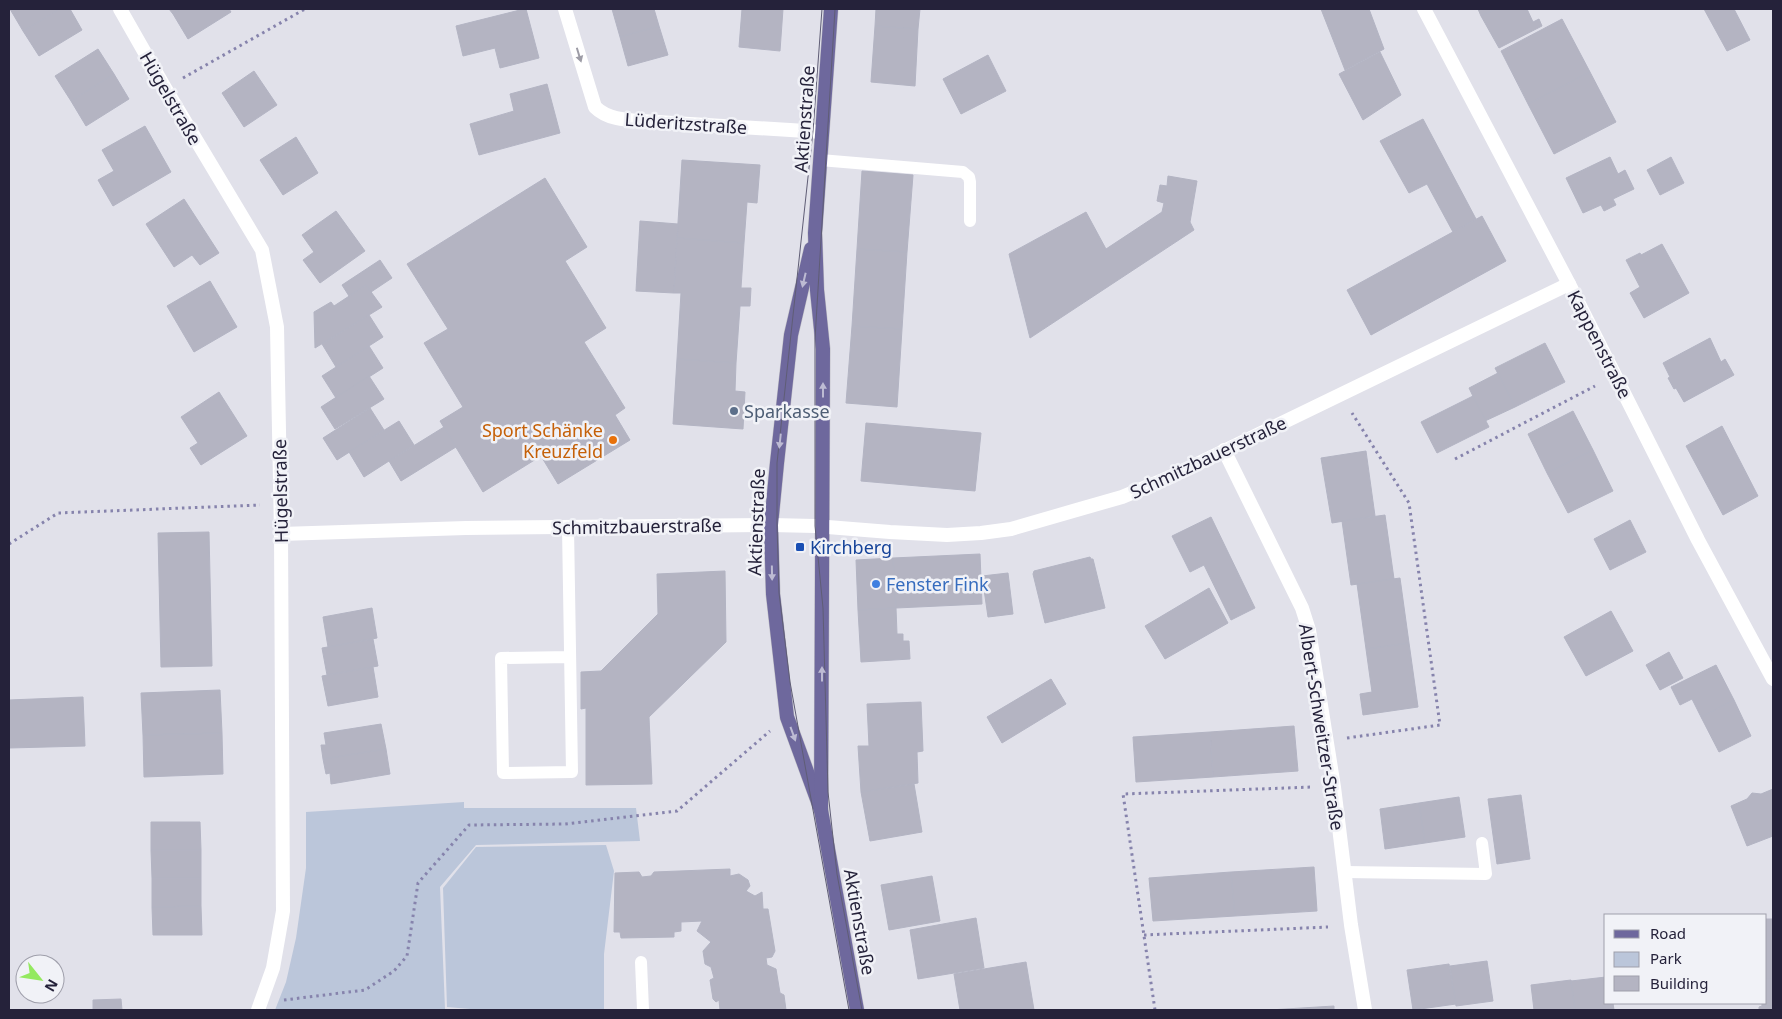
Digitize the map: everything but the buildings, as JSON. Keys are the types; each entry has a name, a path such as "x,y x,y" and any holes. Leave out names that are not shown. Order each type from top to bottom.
{"main road":[{"name":"Aktienstraße","path":"821,810 823,349 817,290 815,232 830,9"},
{"name":"Aktienstraße","path":"815,232 791,335 772,524 773,594 787,716 821,810 857,1010"}],"street":[{"name":"Hügelstraße","path":"120,9 262,250 277,327 281,534 283,911 272,968 260,1007"},
{"name":"Lüderitzstraße","path":"565,9 595,107 602,114 624,120 822,132"},
{"name":"Kappenstraße","path":"1424,9 1569,284 1698,540 1773,679"},
{"name":"Schmitzbauerstraße","path":"281,534 772,524 947,534 981,533 1011,529 1122,497 1168,478 1569,284"},
{"name":"Albert-Schweitzer-Straße","path":"1224,450 1302,608 1309,630 1334,787 1351,926 1365,1010"}],"lane":[{"path":"820,160 963,172 969,177 970,182 970,221"},
{"path":"568,527 572,772 503,774 501,658 570,657"},
{"path":"1345,872 1486,874 1482,842"},
{"path":"641,962 643,1010"}],"path":[{"path":"165,88 305,9"},
{"path":"1455,459 1616,376"},
{"path":"1326,741 1440,725 1409,503 1340,394"},
{"path":"9,544 58,513 280,504"},
{"path":"260,1007 365,990 394,971 407,956 418,883 469,825 565,824 676,812 787,716"},
{"path":"1155,1010 1123,794 1334,787"},
{"path":"1144,935 1351,926"}],"green space":[{"path":"464,802 464,808 636,808 640,841 476,845 440,887 445,1009 275,1010 286,982 296,938 306,868 306,812"},
{"path":"606,845 614,871 604,954 604,1010 482,1010 447,1007 443,888 476,847"}],"tram line":[{"path":"822,9 813,131 777,463 777,525 779,593 790,682 849,1010"},
{"path":"835,9 815,339 815,526 823,608 828,792 837,874 862,1010"}],"place":[{"name":"Sparkasse","path":"734,411"},
{"name":"Sport Schänke Kreuzfeld","path":"613,440"},
{"name":"Kirchberg","path":"800,547"},
{"name":"Fenster Fink","path":"876,584"}]}
